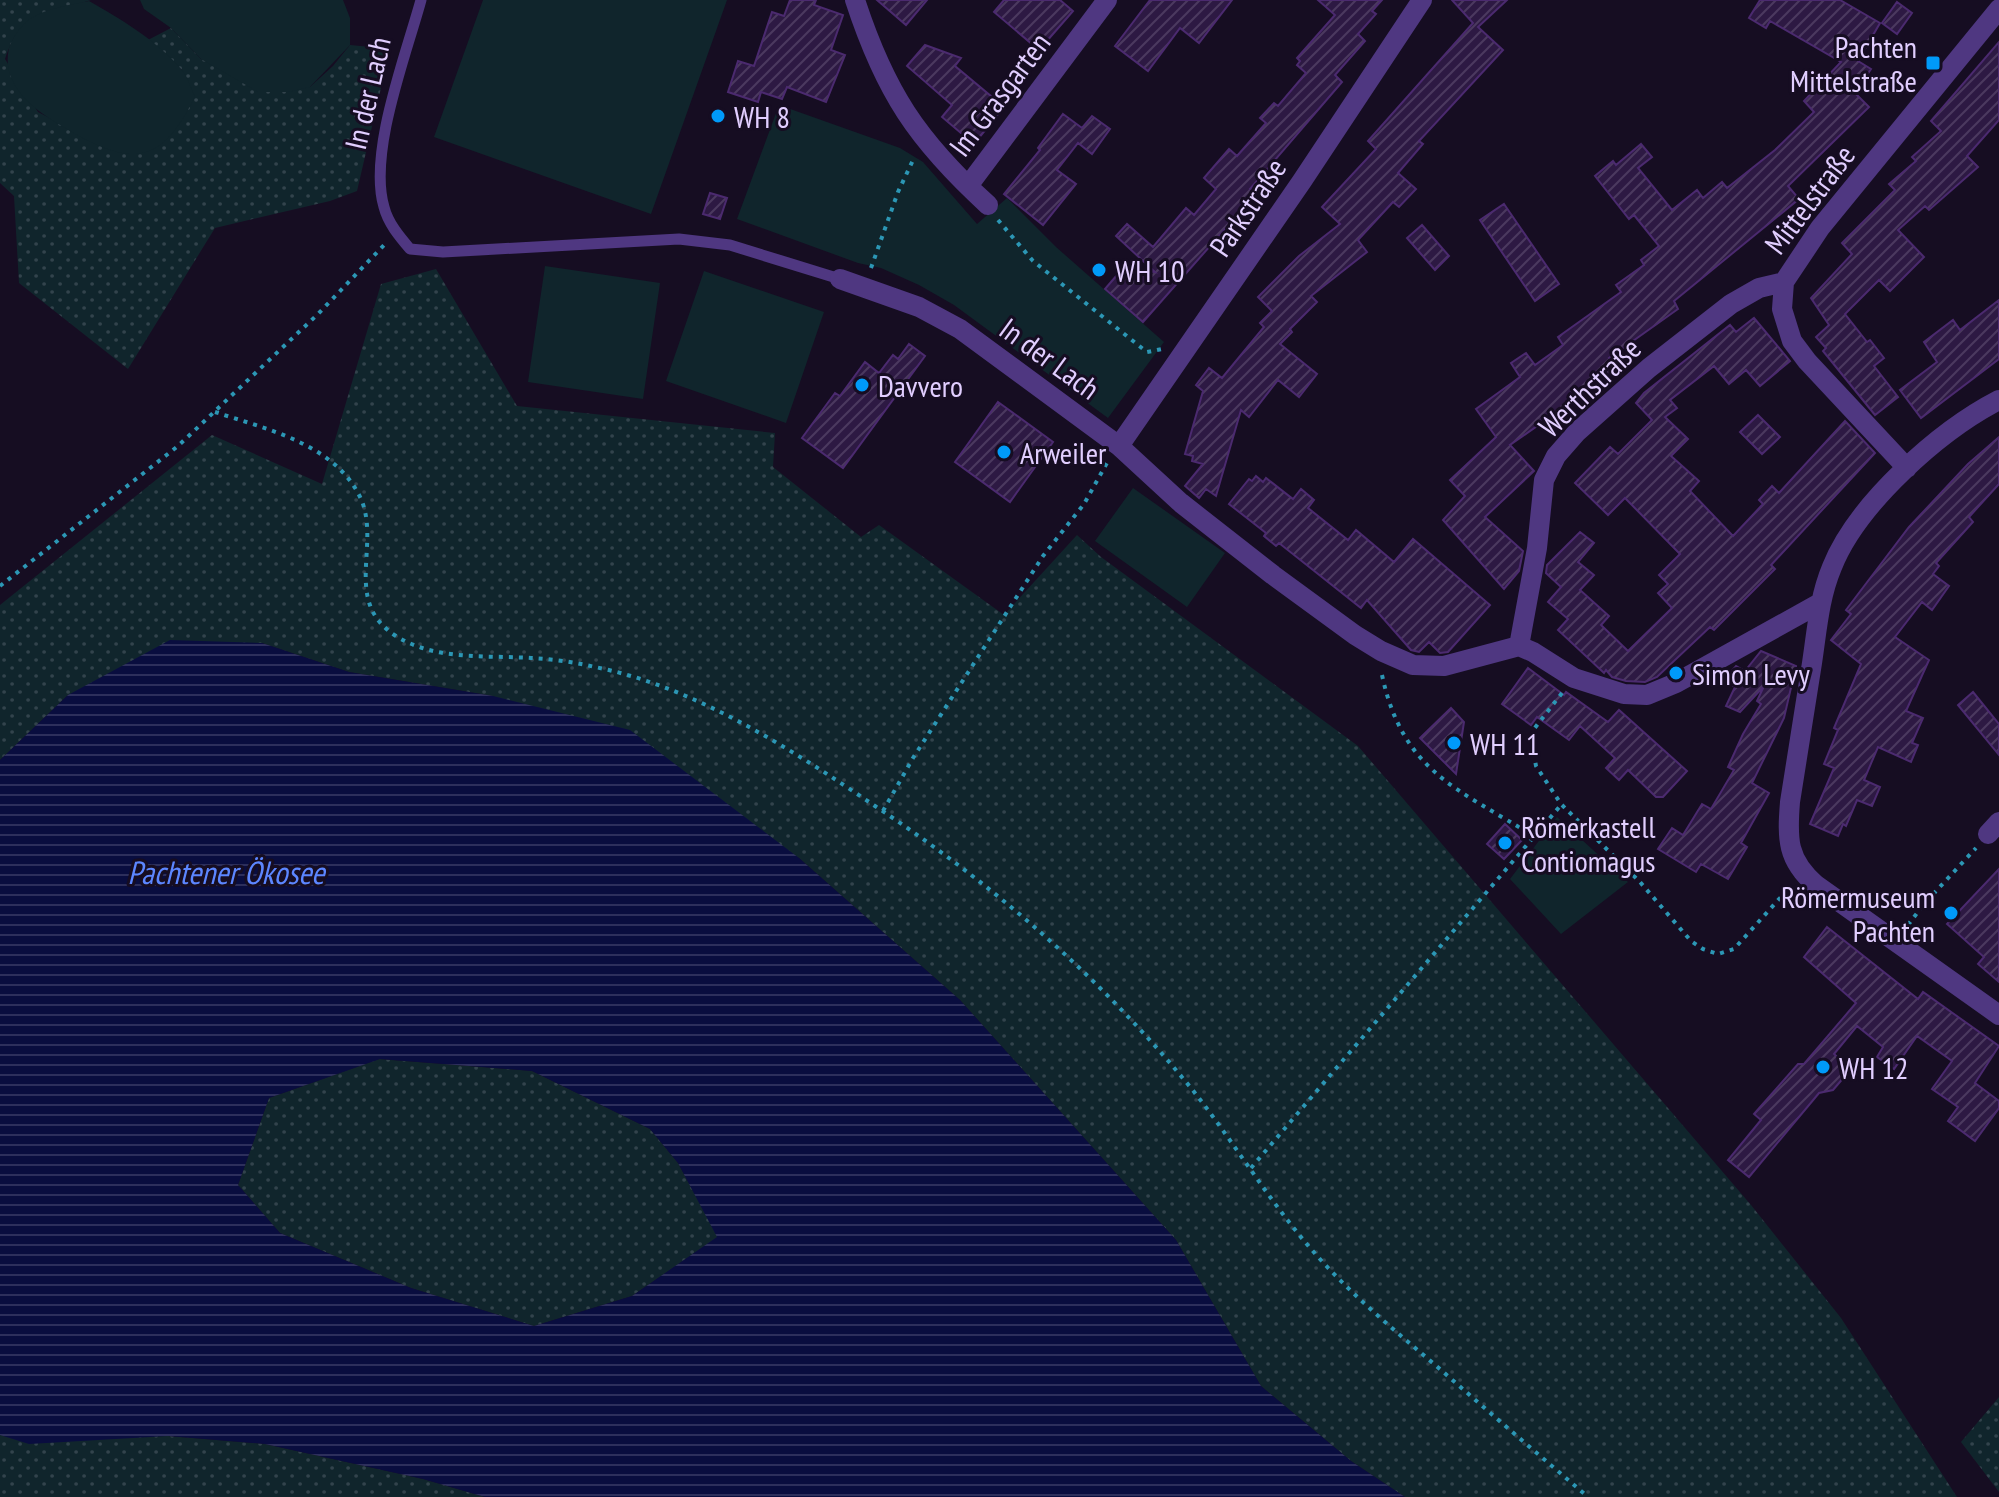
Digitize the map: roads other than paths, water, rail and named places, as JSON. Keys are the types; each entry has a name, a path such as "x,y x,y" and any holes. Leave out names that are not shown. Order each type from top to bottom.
{"street":[{"path":"855,0 869,44 896,100 928,145 988,205"},
{"name":"Im Grasgarten","path":"968,186 1107,0"},
{"name":"Parkstraße","path":"1119,446 1422,0"},
{"name":"Mittelstraße","path":"1907,468 1792,341 1782,309 1784,282 1820,228 1999,9"},
{"name":"In der Lach","path":"840,279 919,307 960,329 1119,446 1181,503 1273,575 1381,651 1413,665 1444,666 1519,646"},
{"name":"Werthstraße","path":"1519,646 1537,548 1544,480 1556,456 1577,432 1639,377 1731,304 1759,288 1784,282"},
{"path":"1999,400 1959,425 1907,468 1853,530 1833,565 1820,603 1790,802 1788,835 1792,854 1802,873 1999,1015"},
{"path":"1519,646 1574,678 1624,694 1647,695 1676,683 1820,603"}],"lane":[{"name":"In der Lach","path":"421,0 381,145 379,180 384,209 396,233 410,249 443,252 679,239 730,245 840,279"}],"water":[{"name":"Pachtener Ökosee","path":"170,640 262,643 349,672 493,696 630,730 799,858 960,1000 1176,1240 1261,1386 1351,1461 1405,1497 485,1497 423,1479 265,1444 168,1436 29,1444 0,1435 0,760 68,695","holes":["380,1059 532,1071 650,1129 678,1163 717,1237 632,1296 534,1326 411,1288 280,1233 238,1185 269,1098"]}],"place":[{"name":"Pachten Mittelstraße","path":"1933,63"},
{"name":"WH 8","path":"718,116"},
{"name":"WH 10","path":"1099,270"},
{"name":"Davvero","path":"862,385"},
{"name":"Arweiler","path":"1004,452"},
{"name":"Simon Levy","path":"1676,673"},
{"name":"WH 11","path":"1454,743"},
{"name":"Römerkastell Contiomagus","path":"1505,843"},
{"name":"Römermuseum Pachten","path":"1951,913"},
{"name":"WH 12","path":"1823,1067"}]}
